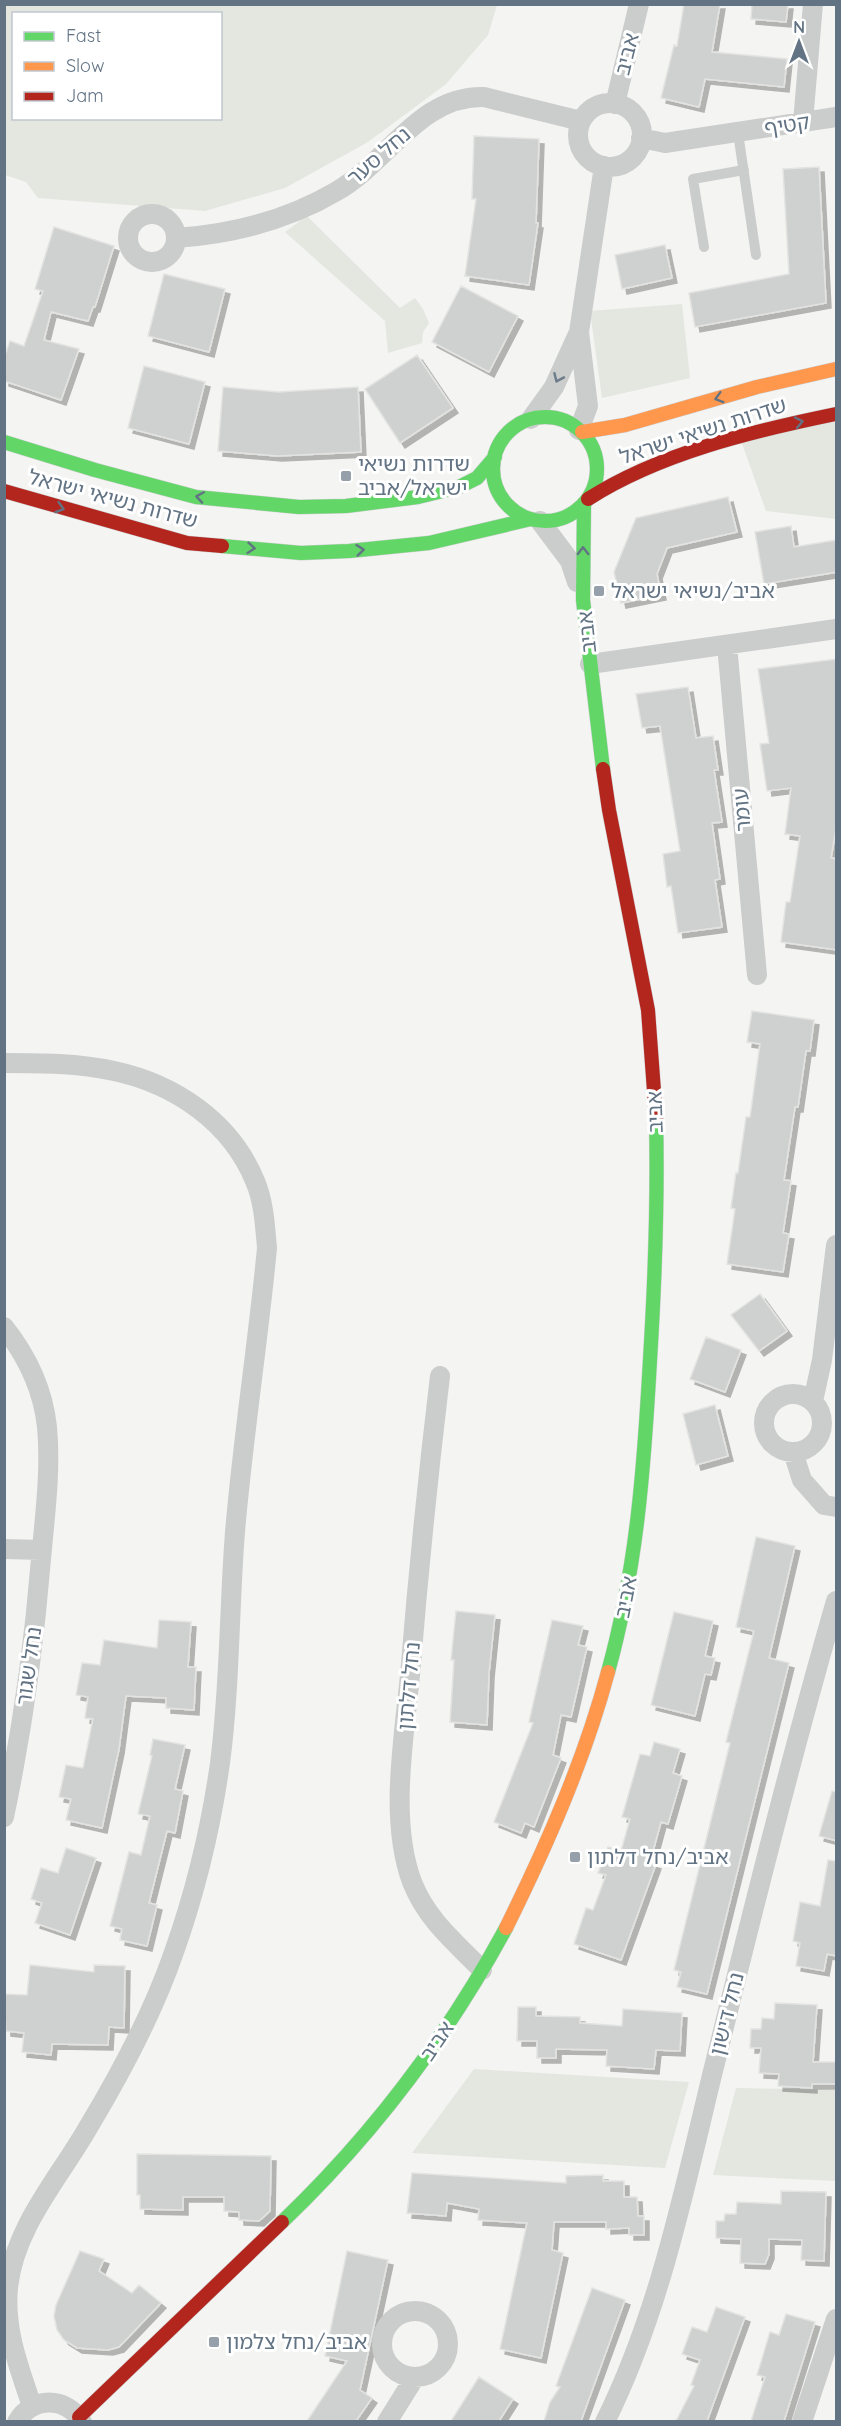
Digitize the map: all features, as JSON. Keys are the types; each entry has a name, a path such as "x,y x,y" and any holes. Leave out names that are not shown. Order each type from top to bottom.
{"street":[{"name":"אביב","path":"615,104 639,4"},
{"path":"803,122 813,4"},
{"name":"נחל סער","path":"176,238 204,236 260,224 280,218 338,191 390,149 420,119 455,100 484,97 581,120"},
{"path":"615,104 629,110 636,117 641,128 641,138 633,156 625,163 604,166 588,158 581,150 578,131 581,120 588,112 597,106 615,104"},
{"name":"קטיף","path":"641,138 665,143 837,117"},
{"path":"581,431 588,406 579,332 604,166"},
{"path":"531,419 554,387 579,332"},
{"name":"שדרות נשיאי ישראל","path":"581,431 625,425 757,387 837,369"},
{"name":"שדרות נשיאי ישראל","path":"586,502 616,481 641,469 764,429 837,414"},
{"path":"541,417 561,420 581,431 590,441 596,455 598,471 595,486 586,502 569,516 555,521 535,520 516,513 504,502 495,480 495,457 500,443 510,431 531,419 541,417"},
{"name":"שדרות נשיאי ישראל","path":"4,442 95,470 196,497 299,507 346,506 398,500 459,487 477,478 495,457"},
{"name":"שדרות נשיאי ישראל","path":"4,491 187,543 301,553 429,543 535,520"},
{"name":"אביב","path":"80,2419 318,2188 370,2131 418,2069 482,1970 541,1858 572,1783 598,1707 619,1630 632,1565 643,1480 655,1282 657,1183 655,1088 647,997 609,810 590,664 583,597 586,502"},
{"name":"אביב","path":"535,520 570,561 583,597"},
{"path":"590,664 837,628"},
{"name":"עומר","path":"727,645 757,975"},
{"path":"4,1063 81,1066 114,1071 146,1080 175,1093 201,1110 223,1130 242,1155 256,1182 264,1214 267,1248 238,1501 225,1709 213,1811 189,1908 155,2000 112,2088 30,2222 12,2266 8,2299 10,2336 32,2406"},
{"path":"813,1401 822,1360 837,1245"},
{"name":"נחל שגור","path":"4,1327 21,1349 38,1384 47,1425 48,1474 28,1682 4,1817"},
{"name":"נחל דלתון","path":"440,1376 407,1701 401,1791 401,1832 405,1858 420,1900 442,1932 482,1970"},
{"path":"795,1393 813,1401 822,1418 822,1428 811,1445 793,1452 784,1450 768,1440 763,1422 765,1412 777,1398 795,1393"},
{"path":"793,1452 802,1480 824,1505 837,1507"},
{"path":"4,1549 42,1550"},
{"name":"נחל דישון","path":"605,2421 637,2348 672,2241 771,1837 837,1601"},
{"path":"802,2421 837,2319"},
{"path":"387,2421 415,2377"},
{"path":"17,2421 32,2406 43,2402 55,2402 66,2406 80,2419"}],"lane":[{"name":"קטיף","path":"738,133 756,255"},
{"path":"704,247 693,179 744,170"}],"shaded area":[{"path":"5,4 497,4 488,35 446,84 368,142 285,188 205,211 38,198 26,182 5,175"},
{"path":"307,216 400,308 415,298 429,323 423,332 422,343 388,353 385,321 285,232"},
{"path":"682,304 690,378 602,398 590,311"},
{"path":"836,422 836,519 766,511 740,438"},
{"path":"474,2069 689,2082 665,2168 412,2153"},
{"path":"736,2088 836,2090 836,2181 713,2175"}],"building":[{"path":"684,4 720,4 712,52 787,59 784,87 705,79 699,107 661,98 674,45 677,46"},
{"path":"752,4 788,4 786,22 751,19"},
{"path":"474,136 539,139 536,223 538,223 529,285 465,276 476,199 472,199"},
{"path":"819,167 826,303 695,327 689,293 789,274 783,169"},
{"path":"54,227 114,246 95,307 88,321 51,312 44,340 79,349 61,400 4,381 4,358 10,341 24,346 43,291 35,289"},
{"path":"665,245 672,278 622,289 615,255"},
{"path":"164,274 225,289 209,352 148,336"},
{"path":"461,286 518,316 489,372 432,342"},
{"path":"417,355 453,408 400,443 365,389"},
{"path":"144,366 205,382 189,444 128,428"},
{"path":"223,387 279,392 358,387 361,452 277,456 218,451"},
{"path":"728,497 737,532 667,548 657,574 661,595 621,603 614,572 636,518"},
{"path":"791,526 794,547 837,540 837,572 764,584 755,532"},
{"path":"837,659 837,823 831,858 837,859 837,950 781,942 786,902 790,902 800,836 785,834 791,788 767,791 760,744 769,743 758,669"},
{"path":"688,687 696,738 713,736 718,770 714,770 722,822 712,823 720,879 715,880 722,927 678,933 671,886 667,887 663,854 680,851 660,726 642,728 636,694"},
{"path":"752,1011 814,1020 810,1051 806,1051 798,1107 795,1107 784,1180 791,1181 783,1233 789,1234 783,1272 727,1264 735,1209 731,1208 736,1173 738,1173 746,1117 750,1117 760,1044 747,1042"},
{"path":"760,1294 787,1331 759,1351 731,1315"},
{"path":"706,1337 741,1350 725,1392 690,1379"},
{"path":"715,1405 728,1456 696,1465 683,1414"},
{"path":"756,1537 795,1546 769,1658 789,1663 707,1994 677,1987 681,1972 674,1970 730,1743 726,1742 754,1631 736,1627"},
{"path":"456,1611 495,1615 487,1725 450,1722 454,1660 451,1660"},
{"path":"674,1612 713,1621 705,1656 715,1658 711,1675 705,1674 695,1716 651,1705"},
{"path":"159,1620 191,1622 188,1667 196,1667 194,1710 166,1708 166,1698 126,1696 119,1749 102,1828 66,1820 71,1799 59,1797 66,1765 83,1768 93,1719 85,1718 88,1697 76,1695 82,1663 100,1665 104,1640 157,1648"},
{"path":"552,1620 583,1626 578,1645 587,1647 571,1717 561,1715 553,1755 561,1758 534,1827 525,1823 521,1833 494,1822 533,1723 529,1722"},
{"path":"153,1739 185,1745 175,1789 183,1791 175,1833 167,1831 149,1903 157,1905 147,1946 120,1940 122,1929 110,1926 129,1852 141,1855 150,1816 138,1814 152,1756 150,1755"},
{"path":"654,1742 680,1749 673,1773 682,1776 668,1824 661,1822 650,1862 656,1864 621,1960 574,1944 586,1908 593,1910 606,1875 598,1873 608,1847 621,1851 630,1819 622,1817 640,1754 650,1756"},
{"path":"832,1791 837,1792 837,1841 819,1836"},
{"path":"66,1848 96,1858 70,1935 35,1923 42,1903 31,1899 41,1868 58,1873"},
{"path":"828,1860 837,1861 837,1956 827,1954 824,1971 796,1966 800,1943 793,1941 800,1902 820,1906"},
{"path":"30,1965 94,1972 94,1965 125,1966 124,2028 109,2027 108,2045 52,2044 51,2055 22,2052 24,2033 6,2031 4,1994 27,1995"},
{"path":"775,2003 817,2005 813,2062 837,2062 837,2084 812,2084 812,2088 778,2086 779,2074 759,2073 761,2048 750,2048 751,2029 761,2029 762,2018 774,2019"},
{"path":"518,2007 536,2007 536,2016 580,2017 580,2023 622,2026 623,2009 682,2013 680,2051 656,2050 654,2069 606,2066 607,2050 556,2049 556,2058 537,2058 537,2041 517,2041"},
{"path":"137,2154 271,2156 270,2211 259,2221 239,2220 239,2212 224,2211 224,2197 183,2197 183,2210 140,2209 140,2195 137,2195"},
{"path":"412,2173 566,2183 566,2176 603,2175 603,2181 624,2181 624,2197 637,2197 638,2216 644,2216 644,2235 629,2235 629,2228 606,2229 606,2222 554,2222 552,2250 563,2253 541,2358 500,2349 527,2223 478,2220 479,2209 447,2203 446,2216 407,2213"},
{"path":"781,2191 826,2192 824,2261 801,2260 802,2240 769,2239 769,2254 765,2264 740,2263 741,2239 716,2238 716,2221 724,2221 725,2214 736,2214 737,2202 781,2204"},
{"path":"80,2251 104,2259 99,2271 132,2293 139,2285 161,2303 119,2347 108,2350 77,2348 64,2340 57,2330 54,2316 56,2305"},
{"path":"347,2251 388,2260 360,2390 372,2398 356,2421 307,2421 347,2361 325,2356"},
{"path":"592,2288 625,2300 581,2421 544,2421 550,2402 560,2387 556,2386"},
{"path":"716,2307 745,2317 707,2421 676,2421 694,2386 691,2385 700,2360 682,2354 692,2327 707,2332"},
{"path":"786,2314 815,2322 784,2421 751,2421 765,2377 757,2375 770,2332 779,2335"},
{"path":"479,2377 513,2399 499,2421 451,2421"}],"traffic: fast":[{"path":"545,417 565,421 582,432 593,449 597,469 593,489 582,506 565,517 545,521 525,517 508,506 497,489 493,469 497,449 508,432 525,421 545,417"},
{"path":"4,442 95,470 196,497 299,507 346,506 418,497 459,487 477,478 495,457"},
{"path":"584,504 583,600 603,769"},
{"path":"222,546 301,553 349,551 429,543 531,519"},
{"path":"608,1672 626,1594 642,1478 655,1269 656,1118"},
{"path":"282,2222 347,2155 406,2084 459,2008 506,1928"}],"traffic: slow":[{"path":"582,432 625,425 757,387 836,369"},
{"path":"506,1928 536,1866 576,1770 608,1672"}],"traffic: jam":[{"path":"588,499 616,483 676,456 740,436 836,414"},
{"path":"4,491 187,543 222,546"},
{"path":"603,769 648,1010 656,1118"},
{"path":"79,2417 282,2222"}],"place":[{"name":"שדרות נשיאי ישראל/אביב","path":"346,476"},
{"name":"אביב/נשיאי ישראל","path":"599,591"},
{"name":"אביב/נחל דלתון","path":"575,1857"},
{"name":"אביב/נחל צלמון","path":"214,2342"}]}
